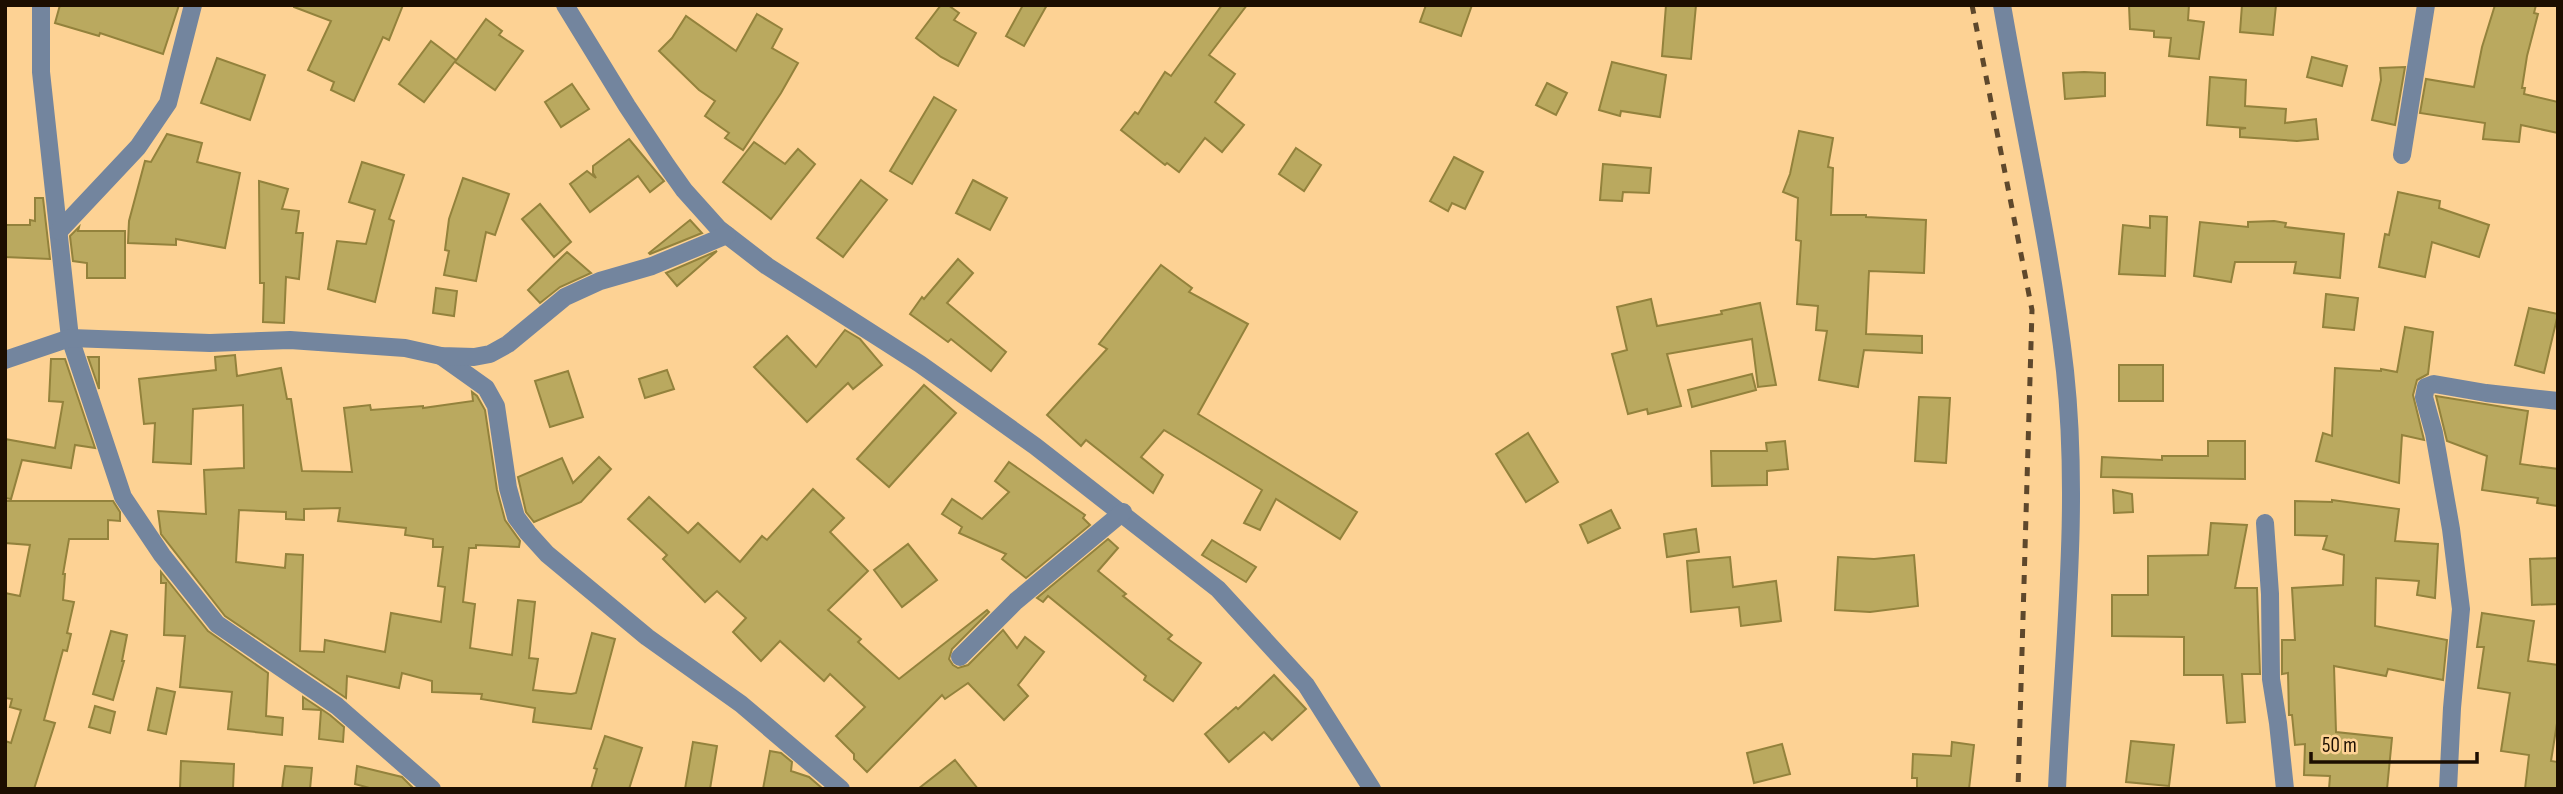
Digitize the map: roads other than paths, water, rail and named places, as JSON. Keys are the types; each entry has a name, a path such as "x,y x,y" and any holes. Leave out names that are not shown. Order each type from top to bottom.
{"street":[{"path":"41,5 41,72 70,338 123,497 162,555 216,624 337,706 432,789"},
{"path":"59,231 138,147 168,103 192,5"},
{"path":"565,5 678,182 727,235 767,266 920,364 1035,446 1219,589 1306,685 1371,789"},
{"path":"2002,5 2041,208 2065,372 2071,523 2057,789"},
{"path":"2402,155 2426,5"},
{"path":"5,360 70,338 210,343 290,340 405,348 441,356 474,357 490,354 508,344 565,298 600,281 652,266 727,235"},
{"path":"441,356 486,388 496,406 508,488 516,517 547,554 646,637 741,704 841,789"},
{"path":"2448,789 2461,608 2451,529 2434,433 2424,397 2426,387 2434,384 2558,401"},
{"path":"960,657 1016,601 1123,512"},
{"path":"2265,523 2270,594 2270,679 2285,789"}],"railway":[{"path":"1972,5 2032,310 2018,789"}]}
